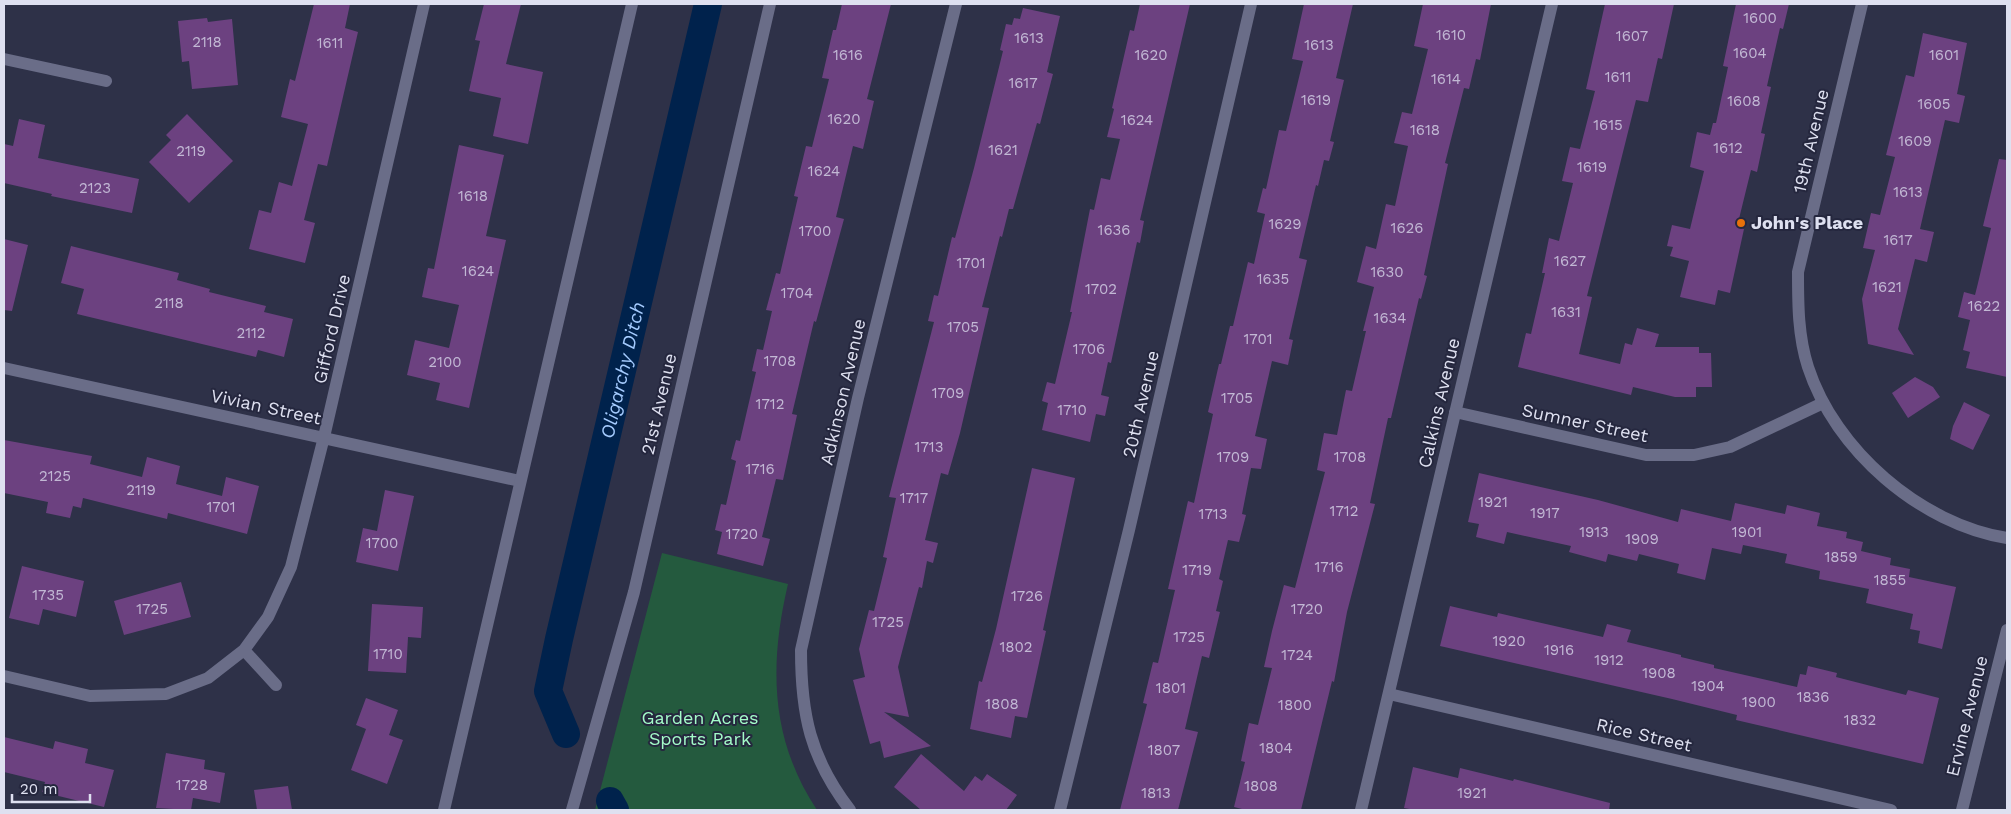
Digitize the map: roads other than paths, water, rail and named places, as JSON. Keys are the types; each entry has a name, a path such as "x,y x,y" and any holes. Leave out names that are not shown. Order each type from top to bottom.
{"street":[{"name":"Gifford Drive","path":"4,676 90,696 166,694 208,678 244,650 268,617 291,567 324,437 424,4"},
{"path":"444,810 632,4"},
{"name":"21st Avenue","path":"572,810 634,592 770,4"},
{"name":"Adkinson Avenue","path":"850,810 832,787 812,740 801,693 801,650 858,398 956,4"},
{"name":"20th Avenue","path":"1060,810 1129,530 1251,4"},
{"name":"Calkins Avenue","path":"1362,810 1552,4"},
{"name":"19th Avenue","path":"1823,403 1806,357 1798,313 1798,272 1862,4"},
{"path":"4,59 106,81"},
{"name":"Vivian Street","path":"4,368 520,481"},
{"path":"1823,403 1856,451 1897,490 1947,519 2007,538"},
{"name":"Sumner Street","path":"1455,412 1646,455 1694,455 1730,447 1823,403"},
{"name":"Ervine Avenue","path":"1962,810 2007,630"},
{"path":"244,650 276,685"},
{"name":"Rice Street","path":"1389,694 1891,810"}],"waterway":[{"name":"Oligarchy Ditch","path":"566,734 548,691 708,4"},
{"name":"Oligarchy Ditch","path":"610,801 615,810"}],"place":[{"name":"John's Place","path":"1741,223"}],"park label":[{"name":"Garden Acres Sports Park","path":"700,728"}]}
